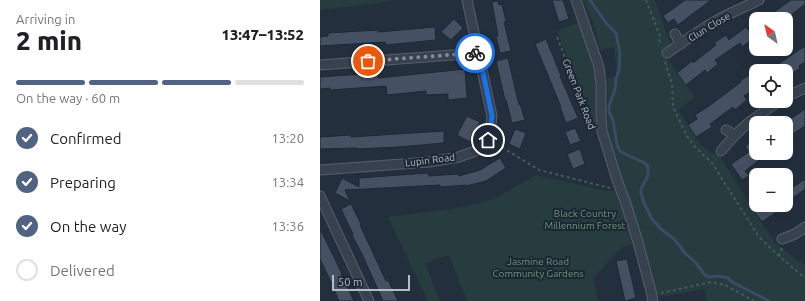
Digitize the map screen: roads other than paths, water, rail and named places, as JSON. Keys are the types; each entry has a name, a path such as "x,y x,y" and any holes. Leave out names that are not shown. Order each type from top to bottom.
{"street":[{"name":"Lupin Road","path":"320,170 429,162 459,157 478,150 488,140 492,116 467,0"},
{"name":"Green Park Road","path":"576,0 599,67 601,84 602,131 638,242 652,298"},
{"name":"Clun Close","path":"664,54 713,22 759,0"},
{"name":"Clun Close","path":"674,34 681,44"},
{"path":"320,65 479,53"},
{"path":"793,94 805,88"},
{"path":"721,151 748,123 769,108"},
{"path":"726,130 735,135"},
{"path":"320,196 369,301"},
{"path":"782,243 805,226"}],"waterway":[{"path":"590,0 606,23 616,33 620,53 619,70 615,90 609,106 609,112 613,120 617,145 620,151 645,163 648,167 648,176 641,189 641,194 652,219 660,228 675,240 705,275 709,277 718,276 728,278 732,282 769,301"}],"park label":[{"name":"Black Country Millennium Forest","path":"585,218"},
{"name":"Jasmine Road Community Gardens","path":"538,266"}]}
